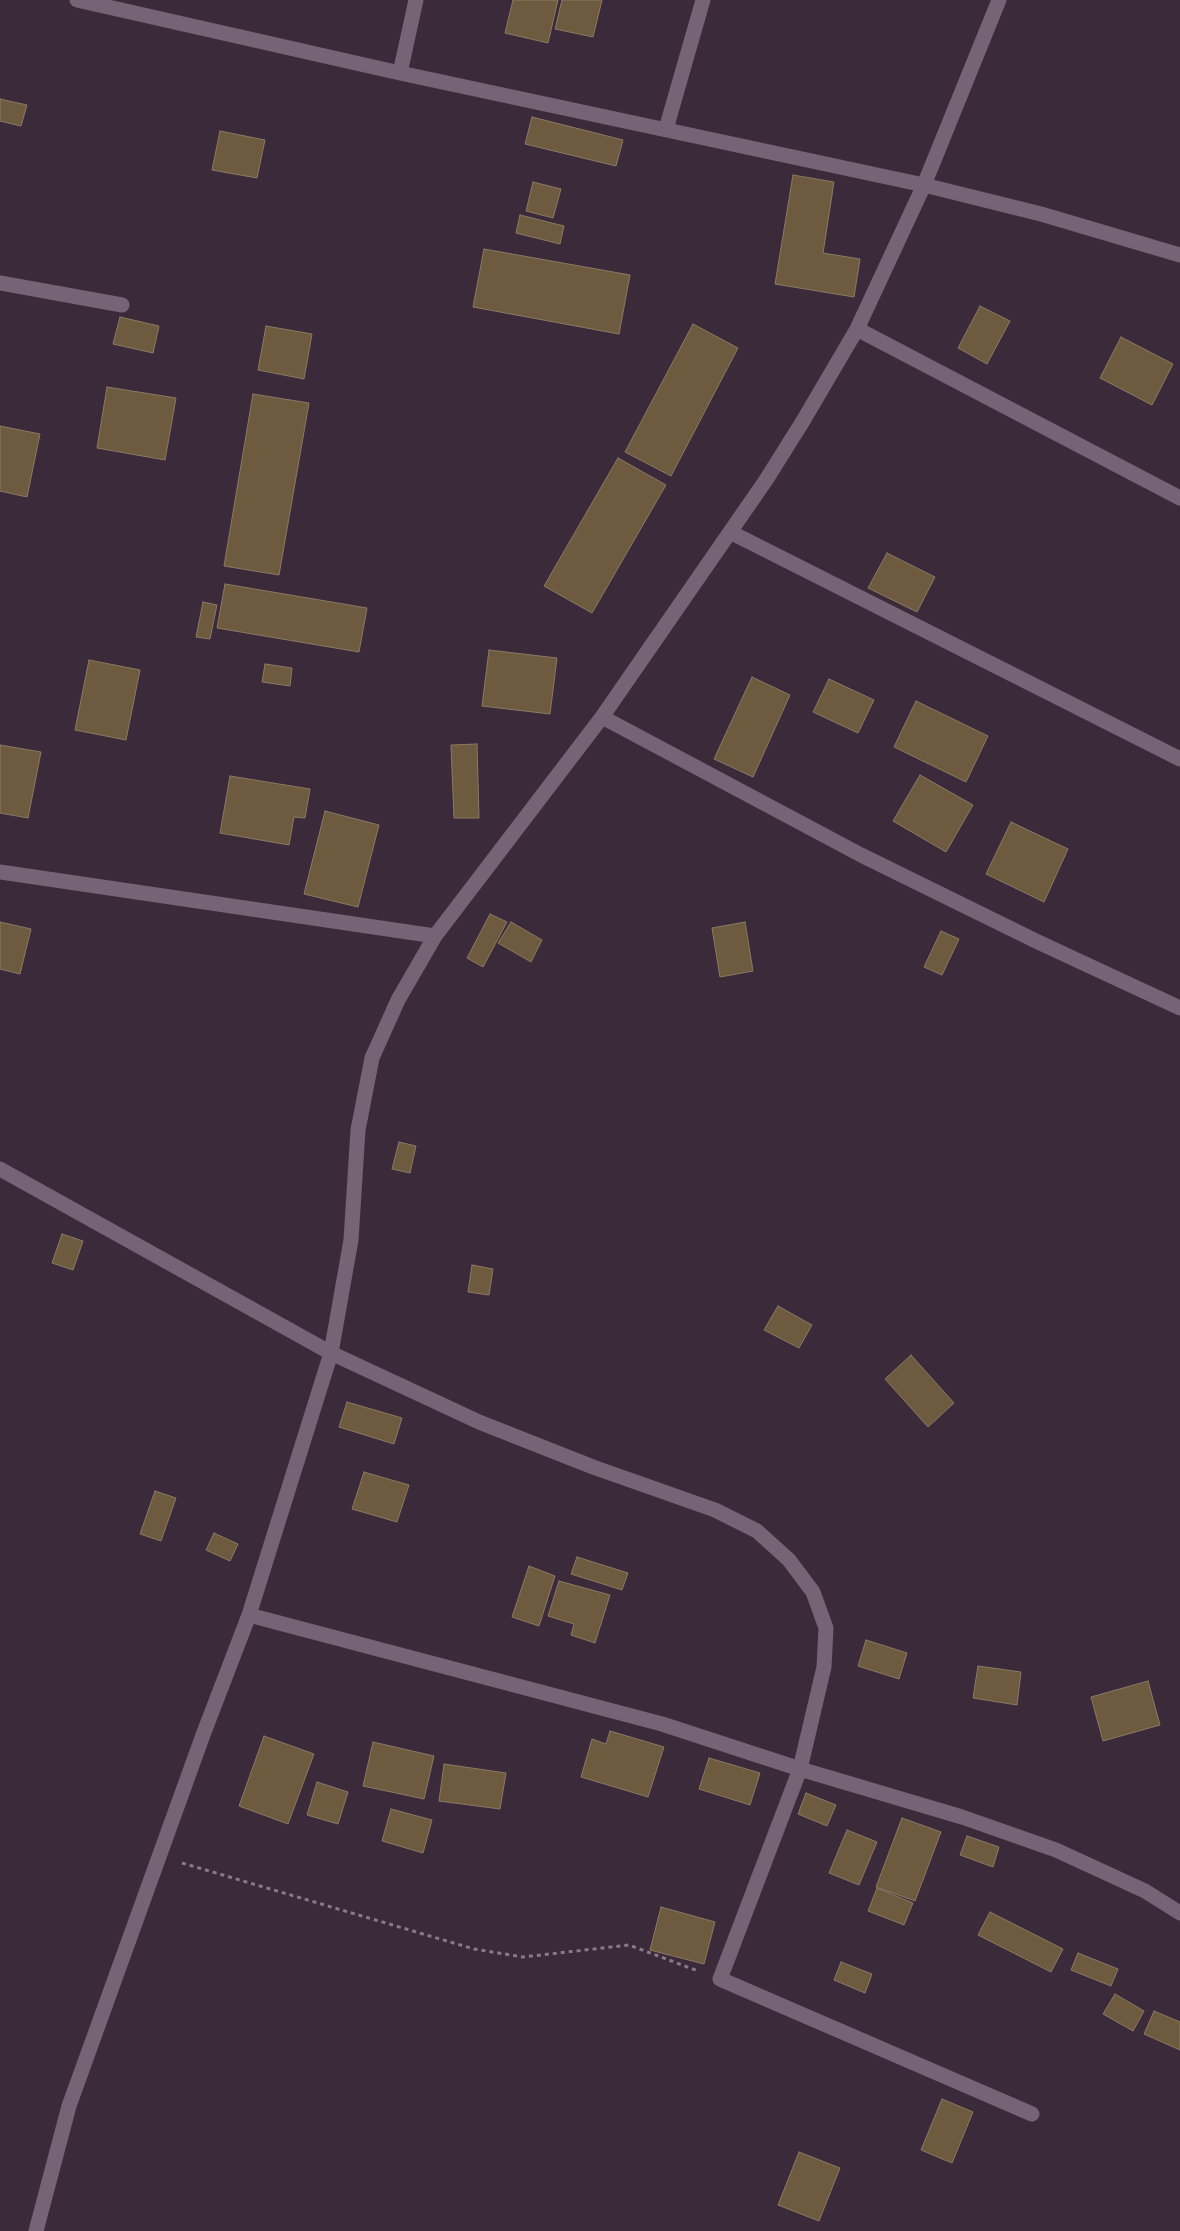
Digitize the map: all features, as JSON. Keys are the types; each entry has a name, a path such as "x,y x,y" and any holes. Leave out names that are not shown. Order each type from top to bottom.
{"street":[{"path":"77,0 140,7 400,73 924,185 1041,214 1180,255"},
{"path":"400,73 416,0"},
{"path":"666,129 703,0"},
{"path":"36,2231 69,2106 203,1735 249,1615 331,1353 351,1240 358,1130 372,1058 398,1000 435,936 602,717 782,455 857,329 924,185 999,0"},
{"path":"0,283 122,305"},
{"path":"857,329 1180,498"},
{"path":"730,532 1180,759"},
{"path":"602,717 861,855 1038,942 1180,1008"},
{"path":"0,872 435,936"},
{"path":"0,1169 331,1353 479,1422 594,1468 715,1510 757,1531 789,1560 813,1592 826,1628 824,1667 800,1769 720,1979 1032,2114"},
{"path":"249,1615 662,1724 800,1769 962,1817 1056,1850 1146,1891 1180,1913"}],"path":[{"path":"160,1856 474,1949 523,1957 629,1945 720,1979"}],"building":[{"path":"513,0 558,0 548,43 505,33"},
{"path":"562,0 602,0 593,37 555,29"},
{"path":"0,99 27,105 21,126 0,121"},
{"path":"532,117 623,140 616,166 525,144"},
{"path":"220,131 265,140 257,178 212,170"},
{"path":"793,175 834,182 823,253 860,259 854,297 775,284"},
{"path":"533,182 561,189 553,218 526,211"},
{"path":"520,215 564,226 560,244 516,233"},
{"path":"484,249 630,275 619,334 473,307"},
{"path":"980,306 1010,321 987,364 958,348"},
{"path":"120,317 159,326 153,353 113,344"},
{"path":"693,324 738,348 671,476 625,452"},
{"path":"266,326 312,334 304,379 258,370"},
{"path":"1121,337 1173,364 1152,405 1100,378"},
{"path":"107,387 176,398 165,460 97,448"},
{"path":"253,394 309,403 279,575 224,566"},
{"path":"0,426 40,434 27,497 0,491"},
{"path":"618,458 666,485 592,613 544,586"},
{"path":"887,553 935,577 917,612 868,588"},
{"path":"225,584 367,608 359,652 217,628"},
{"path":"203,602 217,605 210,639 196,637"},
{"path":"489,650 557,658 550,714 482,706"},
{"path":"89,660 140,670 126,740 75,730"},
{"path":"265,664 292,668 290,686 262,682"},
{"path":"752,677 790,695 753,777 714,759"},
{"path":"829,679 874,700 858,733 813,712"},
{"path":"916,701 988,736 966,782 894,747"},
{"path":"477,744 479,818 454,818 451,745"},
{"path":"0,745 41,752 28,818 0,813"},
{"path":"920,775 973,805 946,852 893,821"},
{"path":"230,776 310,789 305,818 294,817 289,845 220,833"},
{"path":"325,811 379,825 358,907 304,894"},
{"path":"1011,822 1068,849 1044,902 986,874"},
{"path":"490,914 507,922 483,967 467,958"},
{"path":"0,922 31,929 20,974 0,969"},
{"path":"511,922 542,940 531,962 498,943"},
{"path":"745,922 753,971 720,977 712,928"},
{"path":"941,931 959,939 942,975 924,967"},
{"path":"399,1142 416,1146 410,1173 392,1169"},
{"path":"62,1234 83,1241 73,1270 52,1263"},
{"path":"472,1265 493,1269 489,1295 468,1292"},
{"path":"778,1306 812,1325 799,1348 764,1330"},
{"path":"911,1355 954,1403 928,1427 885,1379"},
{"path":"347,1402 402,1418 394,1444 339,1427"},
{"path":"364,1472 409,1485 397,1522 352,1509"},
{"path":"155,1491 176,1498 161,1541 140,1534"},
{"path":"214,1533 238,1544 230,1561 206,1550"},
{"path":"577,1557 628,1573 622,1590 571,1574"},
{"path":"529,1566 555,1576 539,1626 512,1617"},
{"path":"559,1581 610,1595 595,1643 571,1635 574,1624 548,1616"},
{"path":"866,1640 907,1653 899,1679 858,1666"},
{"path":"978,1666 1021,1672 1017,1705 973,1698"},
{"path":"1148,1681 1160,1725 1103,1741 1091,1697"},
{"path":"610,1731 664,1747 648,1797 581,1777 592,1739 606,1744"},
{"path":"264,1736 314,1754 288,1824 239,1806"},
{"path":"373,1742 434,1756 424,1799 363,1786"},
{"path":"709,1758 760,1773 750,1805 699,1789"},
{"path":"444,1764 506,1773 500,1809 439,1801"},
{"path":"317,1782 348,1792 338,1824 307,1815"},
{"path":"806,1793 836,1805 827,1826 798,1814"},
{"path":"391,1809 432,1820 423,1853 382,1841"},
{"path":"902,1818 941,1832 915,1901 876,1887"},
{"path":"847,1830 877,1842 859,1885 829,1873"},
{"path":"967,1836 999,1847 993,1867 960,1855"},
{"path":"877,1888 913,1903 904,1925 868,1911"},
{"path":"661,1907 715,1922 704,1964 650,1950"},
{"path":"990,1912 1063,1949 1051,1972 978,1935"},
{"path":"1078,1953 1118,1969 1111,1986 1071,1970"},
{"path":"841,1962 872,1974 865,1993 834,1980"},
{"path":"1115,1994 1144,2011 1133,2031 1103,2014"},
{"path":"1154,2011 1180,2022 1180,2050 1144,2034"},
{"path":"942,2099 973,2112 952,2163 921,2150"},
{"path":"799,2152 840,2168 819,2221 778,2205"}]}
